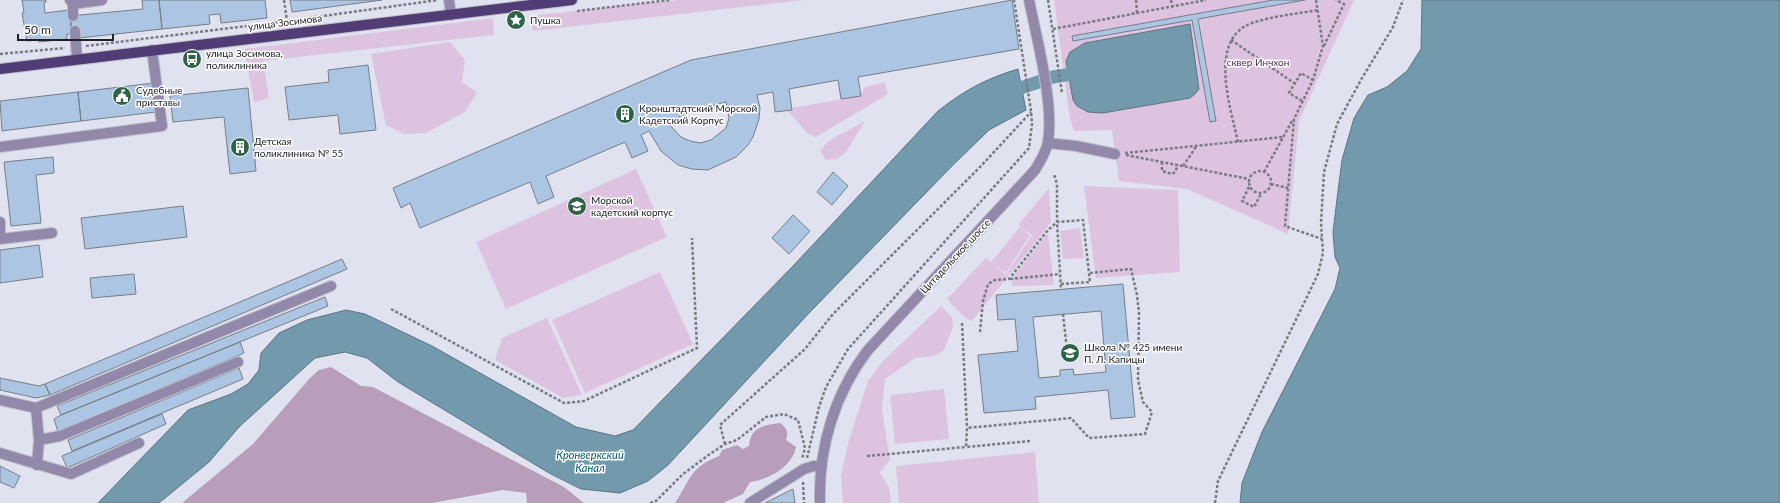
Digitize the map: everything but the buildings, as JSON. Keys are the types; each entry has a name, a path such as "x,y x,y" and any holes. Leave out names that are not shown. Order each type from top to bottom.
{"main road":[{"name":"улица Зосимова","path":"0,69 451,15 527,3 572,0"}],"street":[{"path":"73,16 72,2 102,0"},
{"path":"449,0 451,15"},
{"name":"Цитадельское шоссе","path":"820,503 821,467 828,434 838,400 857,364 873,344 1035,170 1048,143 1049,120 1046,94 1030,0"},
{"path":"75,31 77,60"},
{"path":"0,148 162,126 152,50"},
{"path":"1048,143 1076,146 1115,154"},
{"path":"0,222 0,234"},
{"path":"0,239 52,233"},
{"path":"0,400 36,408 331,286"},
{"path":"39,440 60,436 238,362"},
{"path":"36,408 39,440 37,465"},
{"path":"0,453 71,474 139,443"},
{"path":"750,503 814,466 821,467"}],"path":[{"path":"284,0 287,21"},
{"path":"164,36 440,0"},
{"path":"725,444 720,426 805,349 833,314 982,165 1031,111 1014,0"},
{"path":"1048,0 1062,93"},
{"path":"1136,0 1137,13"},
{"path":"1171,0 1172,6"},
{"path":"1053,29 1206,0"},
{"path":"1316,0 1323,46"},
{"path":"1264,172 1294,119 1313,80 1323,46 1344,4 1336,0"},
{"path":"1215,503 1218,481 1318,274 1322,253 1321,223 1324,172 1337,124 1393,27 1403,0"},
{"path":"1238,142 1224,65 1231,40 1239,30 1251,23 1318,10"},
{"path":"1231,40 1294,84"},
{"path":"1302,101 1289,93 1301,73 1313,80"},
{"path":"1294,119 1285,226 1322,239"},
{"path":"1249,179 1121,154 1284,137"},
{"path":"1183,166 1196,146"},
{"path":"1162,162 1162,171 1172,174 1175,172 1178,165"},
{"path":"1264,172 1270,177 1271,184 1268,190 1261,194 1254,208 1242,201 1249,186 1249,179 1253,173 1264,172"},
{"path":"1054,174 1057,184 1057,222 1061,290"},
{"path":"1271,184 1288,188"},
{"path":"1249,186 1254,192 1261,194"},
{"path":"1009,279 1048,230 1057,222 1083,220 1090,282 1061,284"},
{"path":"391,309 564,402 584,401 697,348 692,238"},
{"path":"967,428 1071,418 1089,438 1145,434 1152,412 1143,402 1138,380 1139,313 1137,295 1131,269 1089,273"},
{"path":"980,332 983,301 988,284 995,280 1060,274"},
{"path":"1063,314 1068,359"},
{"path":"962,323 967,428 966,447"},
{"path":"650,503 656,501 683,474 725,444 737,440 766,417 784,414 798,420 805,448 802,457 804,473 804,503"},
{"path":"866,456 1030,441"}],"green space":[{"path":"677,0 804,0 533,31 529,16"},
{"name":"сквер Инчхон","path":"1054,0 1354,0 1299,121 1288,234 1187,189 1119,181 1112,130 1074,131 1070,119","holes":["1195,94 1190,98 1103,113"]},
{"path":"493,18 494,35 263,61 269,98 254,102 244,49"},
{"path":"450,42 465,60 462,82 477,92 465,112 426,133 404,134 386,125 371,54"},
{"path":"885,82 888,94 816,137 808,134 786,109 860,96 865,87"},
{"path":"865,121 846,152 838,159 826,160 820,151 828,141"},
{"path":"636,169 667,237 506,309 476,242"},
{"path":"1084,186 1178,190 1180,272 1096,278"},
{"path":"1049,188 1051,224 1048,224 1048,227 972,321 965,318 947,299 986,258 1006,275 1032,235 1018,225"},
{"path":"1020,227 1030,235 1006,273 991,262"},
{"path":"1080,228 1084,258 1063,259 1060,231"},
{"path":"1048,233 1054,285 1012,286 1012,278"},
{"path":"660,272 693,344 585,393 552,320"},
{"path":"941,306 952,317 953,327 944,350 934,356 915,358 885,379 882,409 890,460 880,472 889,488 891,503 843,503 841,475 849,440 868,381 882,362"},
{"path":"547,318 582,395 563,398 495,360 502,338"},
{"path":"944,389 949,439 895,444 890,395"},
{"path":"1035,452 1039,503 899,503 896,466"}],"shaded area":[{"path":"331,367 361,386 373,387 564,487 584,503 527,503 526,493 503,490 432,503 182,503 253,444 310,378 319,370"},
{"path":"780,423 786,430 786,440 796,447 790,461 778,471 757,481 750,482 743,494 723,503 675,503 692,475 702,465 719,456 722,450 737,445 743,449 749,446 752,435 759,428"}],"water":[{"path":"1422,0 1780,0 1780,503 1240,503 1242,483 1262,432 1335,289 1340,268 1335,257 1333,232 1342,160 1354,118 1368,95 1387,87 1407,71 1421,49"},
{"path":"1190,24 1199,89 1190,98 1103,113 1088,112 1077,106 1073,100 1066,61 1070,52 1085,43"},
{"name":"Кронверкский Канал","path":"1018,69 1026,110 989,130 952,166 810,312 668,465 648,481 620,493 581,489 549,473 398,382 367,358 345,352 315,358 239,427 209,462 159,503 98,503 188,410 231,394 248,384 259,370 261,353 279,333 307,320 346,310 365,314 432,346 576,427 615,436 633,430 793,266 938,111 957,97 976,86 995,77"}],"waterway":[{"path":"1006,93 1053,77 1084,72"}],"place":[{"name":"Пушка","path":"516,20"},
{"name":"улица Зосимова, поликлиника","path":"192,59"},
{"name":"Судебные приставы","path":"122,96"},
{"name":"Кронштадтский Морской Кадетский Корпус","path":"625,114"},
{"name":"Детская поликлиника № 55","path":"240,147"},
{"name":"Морской кадетский корпус","path":"577,206"},
{"name":"Школа № 425 имени П. Л. Капицы","path":"1070,353"}]}
